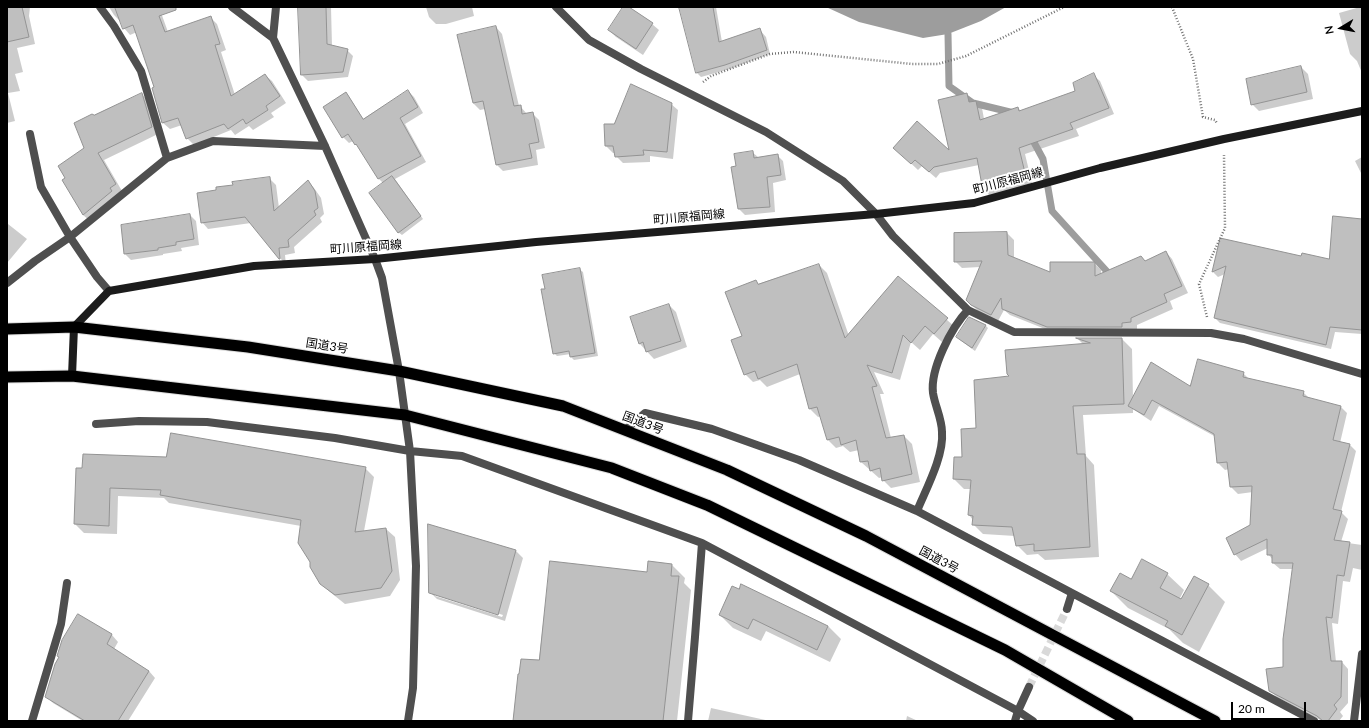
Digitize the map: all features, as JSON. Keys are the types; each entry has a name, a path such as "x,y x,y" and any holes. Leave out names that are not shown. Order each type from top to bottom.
{"highway":[{"name":"国道3号","path":"7,329 74,327 248,347 399,371 563,406 727,470 866,536 1215,721"},
{"path":"7,377 72,376 405,414 612,468 707,505 1005,650 1128,721"}],"main road":[{"name":"町川原福岡線","path":"109,291 254,266 376,259 536,242 876,214 974,203 1100,168 1224,139 1362,111"},
{"path":"72,376 74,327 109,291"}],"street":[{"path":"100,7 114,26 141,71 167,158"},
{"path":"232,7 273,38 325,146 376,259 382,278 399,371 410,451 416,566 413,688 408,721"},
{"path":"273,38 276,7"},
{"path":"556,7 589,40 641,70 766,132 843,180 876,214 893,236 968,310 1014,332 1211,333 1244,339 1362,374"},
{"path":"30,134 41,187 70,237 97,277 109,291"},
{"path":"7,283 35,261 70,237 167,158 213,141 325,146"},
{"path":"917,511 940,452 942,432 933,393 933,378 938,359 961,317 968,310"},
{"path":"625,430 645,413 712,429 799,460 917,511 1314,721"},
{"path":"96,424 139,421 207,422 335,438 410,451 462,456 702,543 1018,711 1033,721"},
{"path":"688,721 702,543"},
{"path":"32,721 61,624 68,583"},
{"path":"1066,609 1072,593"},
{"path":"1354,721 1362,654"},
{"path":"1015,721 1029,687"}],"path":[{"path":"688,93 711,76 770,54 794,52 912,64 938,64 966,56 1064,7"},
{"path":"1172,7 1193,59 1203,117 1215,120 1224,139 1225,228 1199,284 1211,333"}],"shaded area":[{"path":"826,7 1006,7 981,21 948,34 923,38 859,22"}],"building":[{"path":"7,7 22,7 29,37 7,42"},
{"path":"115,7 176,7 176,10 159,16 165,32 211,16 220,44 215,45 231,96 265,74 280,96 266,106 268,110 246,124 243,119 228,129 224,124 186,139 178,118 162,123 152,88 154,87 133,25 123,29"},
{"path":"298,7 326,7 327,44 348,49 343,72 301,75"},
{"path":"623,7 629,7 653,23 636,49 608,30"},
{"path":"679,7 713,7 719,42 760,28 767,50 725,65 696,73"},
{"path":"496,26 514,106 521,105 522,114 533,112 539,142 529,144 532,158 496,165 483,101 473,103 457,35"},
{"path":"1301,66 1307,92 1251,105 1246,79"},
{"path":"1094,73 1109,108 1070,123 1073,129 1019,148 1026,177 983,191 977,158 934,167 929,172 915,160 911,164 893,148 917,121 949,150 938,100 967,93 969,102 976,101 980,120 1018,107 1019,111 1075,91 1073,83"},
{"path":"631,84 672,103 667,152 643,150 644,155 615,157 613,146 605,146 604,124 614,124"},
{"path":"408,90 418,107 400,118 421,156 378,179 356,144 355,145 348,134 342,138 323,107 346,92 363,119"},
{"path":"142,93 152,127 98,153 116,184 110,188 112,191 83,215 62,180 65,178 58,166 84,148 74,123"},
{"path":"753,151 754,158 778,154 781,175 767,177 770,207 738,209 731,167 736,166 734,154"},
{"path":"392,176 421,216 398,233 369,193"},
{"path":"270,177 274,211 308,180 315,191 318,208 314,211 316,215 288,240 289,247 279,248 280,259 245,217 201,223 197,193 216,190 216,187 233,185 232,182"},
{"path":"190,214 194,239 176,242 176,245 158,248 158,250 124,254 121,225"},
{"path":"1333,216 1362,219 1362,330 1330,327 1326,345 1214,318 1226,266 1212,272 1220,238 1301,256 1302,253 1329,259"},
{"path":"1007,232 1008,255 1050,272 1050,262 1095,262 1095,276 1141,256 1145,261 1166,251 1182,286 1164,294 1167,302 1131,318 1131,322 1122,323 1122,327 1047,327 1002,309 1001,298 991,315 971,305 966,300 982,261 954,262 954,233"},
{"path":"819,264 845,338 898,276 948,318 934,334 925,326 911,343 903,335 892,373 867,365 877,386 872,387 886,438 904,435 912,474 882,481 880,468 870,471 868,461 860,462 856,440 841,445 839,437 827,440 817,407 809,409 797,364 758,379 755,371 744,375 731,340 742,336 725,292 756,280 758,284"},
{"path":"580,268 595,353 570,357 569,351 553,354 541,289 545,289 542,275"},
{"path":"669,304 681,341 646,352 643,342 639,344 630,317"},
{"path":"969,317 986,325 972,348 956,337"},
{"path":"1076,338 1122,338 1124,404 1073,406 1077,454 1085,454 1090,547 1034,551 1034,544 1016,546 1012,527 972,525 973,516 968,515 971,480 953,479 954,457 962,457 961,429 976,428 974,380 1009,376 1007,374 1005,350 1090,343"},
{"path":"1198,359 1244,372 1243,377 1304,391 1303,396 1341,406 1333,440 1350,444 1333,509 1342,511 1334,540 1350,542 1344,576 1337,575 1332,618 1326,617 1331,661 1342,661 1341,697 1334,705 1337,709 1328,721 1323,721 1317,716 1269,691 1266,669 1283,667 1283,639 1293,563 1272,563 1272,555 1267,555 1267,539 1234,555 1226,538 1250,525 1252,486 1230,487 1227,462 1217,463 1214,434 1152,400 1144,415 1128,406 1151,362 1190,386"},
{"path":"171,433 366,467 355,532 386,528 392,571 381,588 335,595 320,584 310,567 310,562 298,543 301,520 160,495 161,490 110,488 109,526 74,524 76,468 82,468 83,454 166,457"},
{"path":"428,524 516,550 498,615 429,593"},
{"path":"1142,559 1168,573 1160,588 1181,599 1194,576 1209,584 1182,635 1165,626 1168,621 1110,591 1120,573 1131,579"},
{"path":"550,561 647,572 648,561 672,564 671,576 679,576 663,721 513,721 521,659 539,660"},
{"path":"741,584 828,626 817,650 753,619 748,629 719,615 732,586 739,589"},
{"path":"78,614 112,634 107,644 149,671 118,721 85,721 45,697 55,664 59,657 57,656 62,640"}],"waterway":[{"path":"948,34 949,86 973,103 1014,113"},
{"path":"1030,135 1043,159 1052,211 1112,277"}],"tunnel":[{"path":"1029,687 1067,609"}]}
